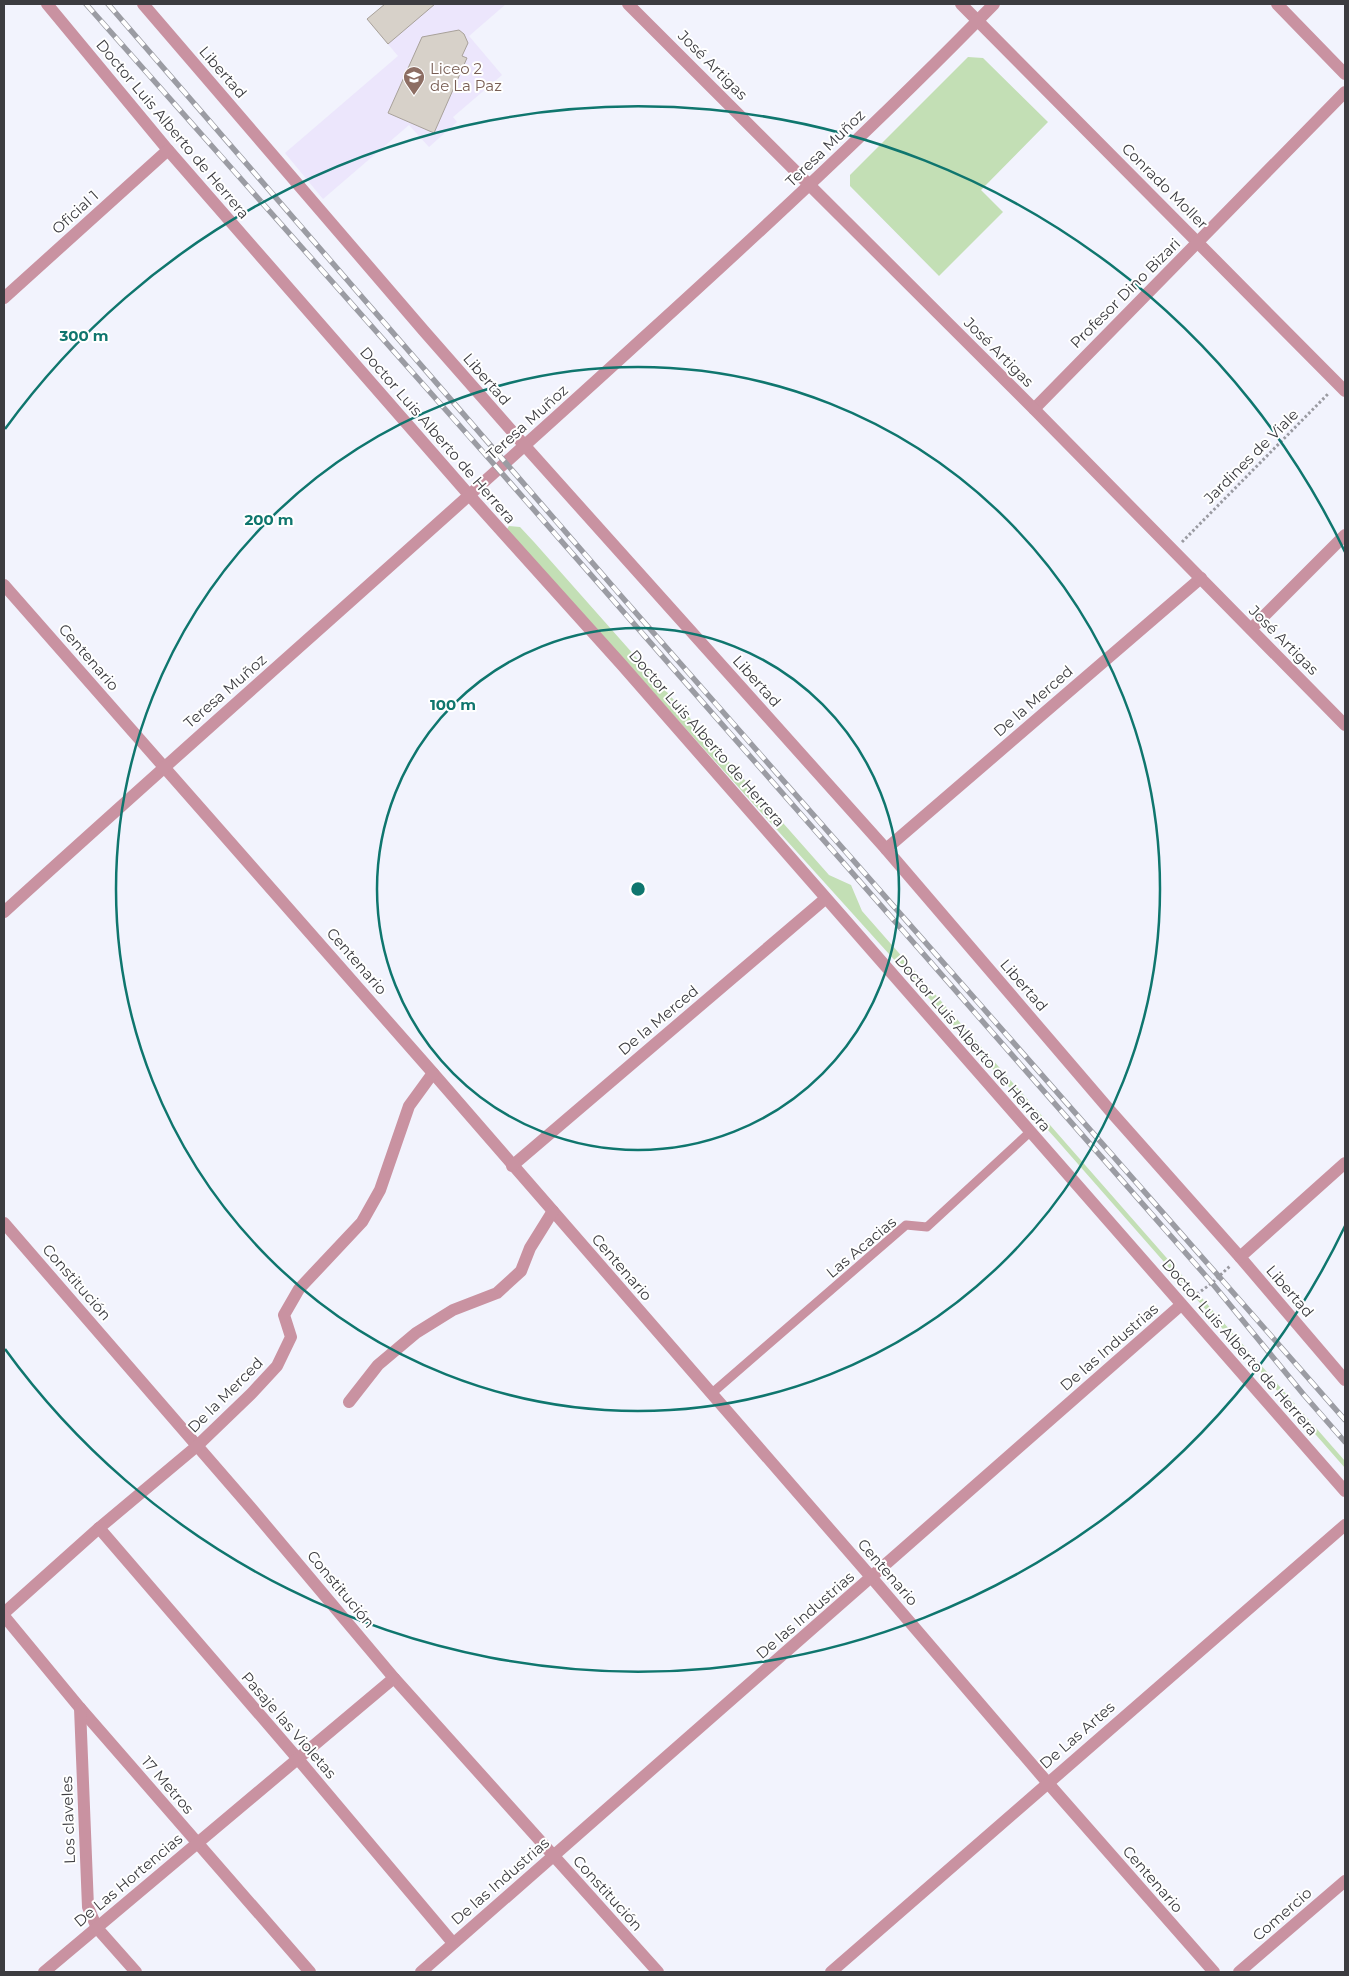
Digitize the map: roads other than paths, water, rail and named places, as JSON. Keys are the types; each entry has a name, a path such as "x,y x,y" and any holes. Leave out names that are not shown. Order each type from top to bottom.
{"street":[{"name":"Doctor Luis Alberto de Herrera","path":"47,4 168,150 470,496 622,665 1181,1306 1345,1491"},
{"name":"Libertad","path":"143,4 525,446 886,850 1345,1380"},
{"name":"José Artigas","path":"628,4 1034,409 1345,725"},
{"name":"Conrado Moller","path":"960,4 1342,388"},
{"name":"Teresa Muñoz","path":"4,912 164,766 470,496 811,186 994,4"},
{"path":"1277,4 1345,74"},
{"name":"Profesor Dino Bizari","path":"1034,409 1345,92"},
{"name":"Oficial 1","path":"4,298 168,150"},
{"path":"1251,629 1345,535"},
{"name":"De la Merced","path":"886,850 1201,578"},
{"name":"Centenario","path":"6,592 164,766 434,1074 1214,1972"},
{"name":"De la Merced","path":"512,1166 826,899"},
{"name":"De la Merced","path":"4,1614 99,1528 197,1446 277,1366 291,1336 284,1315 299,1289 362,1222 380,1190 409,1106 434,1074"},
{"path":"1240,1257 1345,1162"},
{"path":"348,1402 378,1365 416,1334 453,1310 497,1293 521,1271 530,1248 553,1212"},
{"name":"Constitución","path":"4,1222 394,1678 658,1972"},
{"name":"De las Industrias","path":"421,1972 1181,1306"},
{"name":"De Las Artes","path":"831,1972 1047,1782 1345,1525"},
{"name":"Pasaje las Violetas","path":"99,1528 453,1943"},
{"name":"17 Metros","path":"4,1614 80,1708 310,1972"},
{"name":"De Las Hortencias","path":"44,1972 394,1678"},
{"name":"Los claveles","path":"80,1708 88,1907 97,1928"},
{"name":"Comercio","path":"1239,1972 1345,1881"},
{"path":"97,1928 136,1972"}],"lane":[{"name":"Las Acacias","path":"711,1394 906,1225 927,1227 1030,1132"}],"railway":[{"path":"86,4 499,470 1212,1283 1345,1442"},
{"path":"108,4 622,597 1345,1420"}],"place":[{"name":"Liceo 2 de La Paz","path":"414,96"}]}
